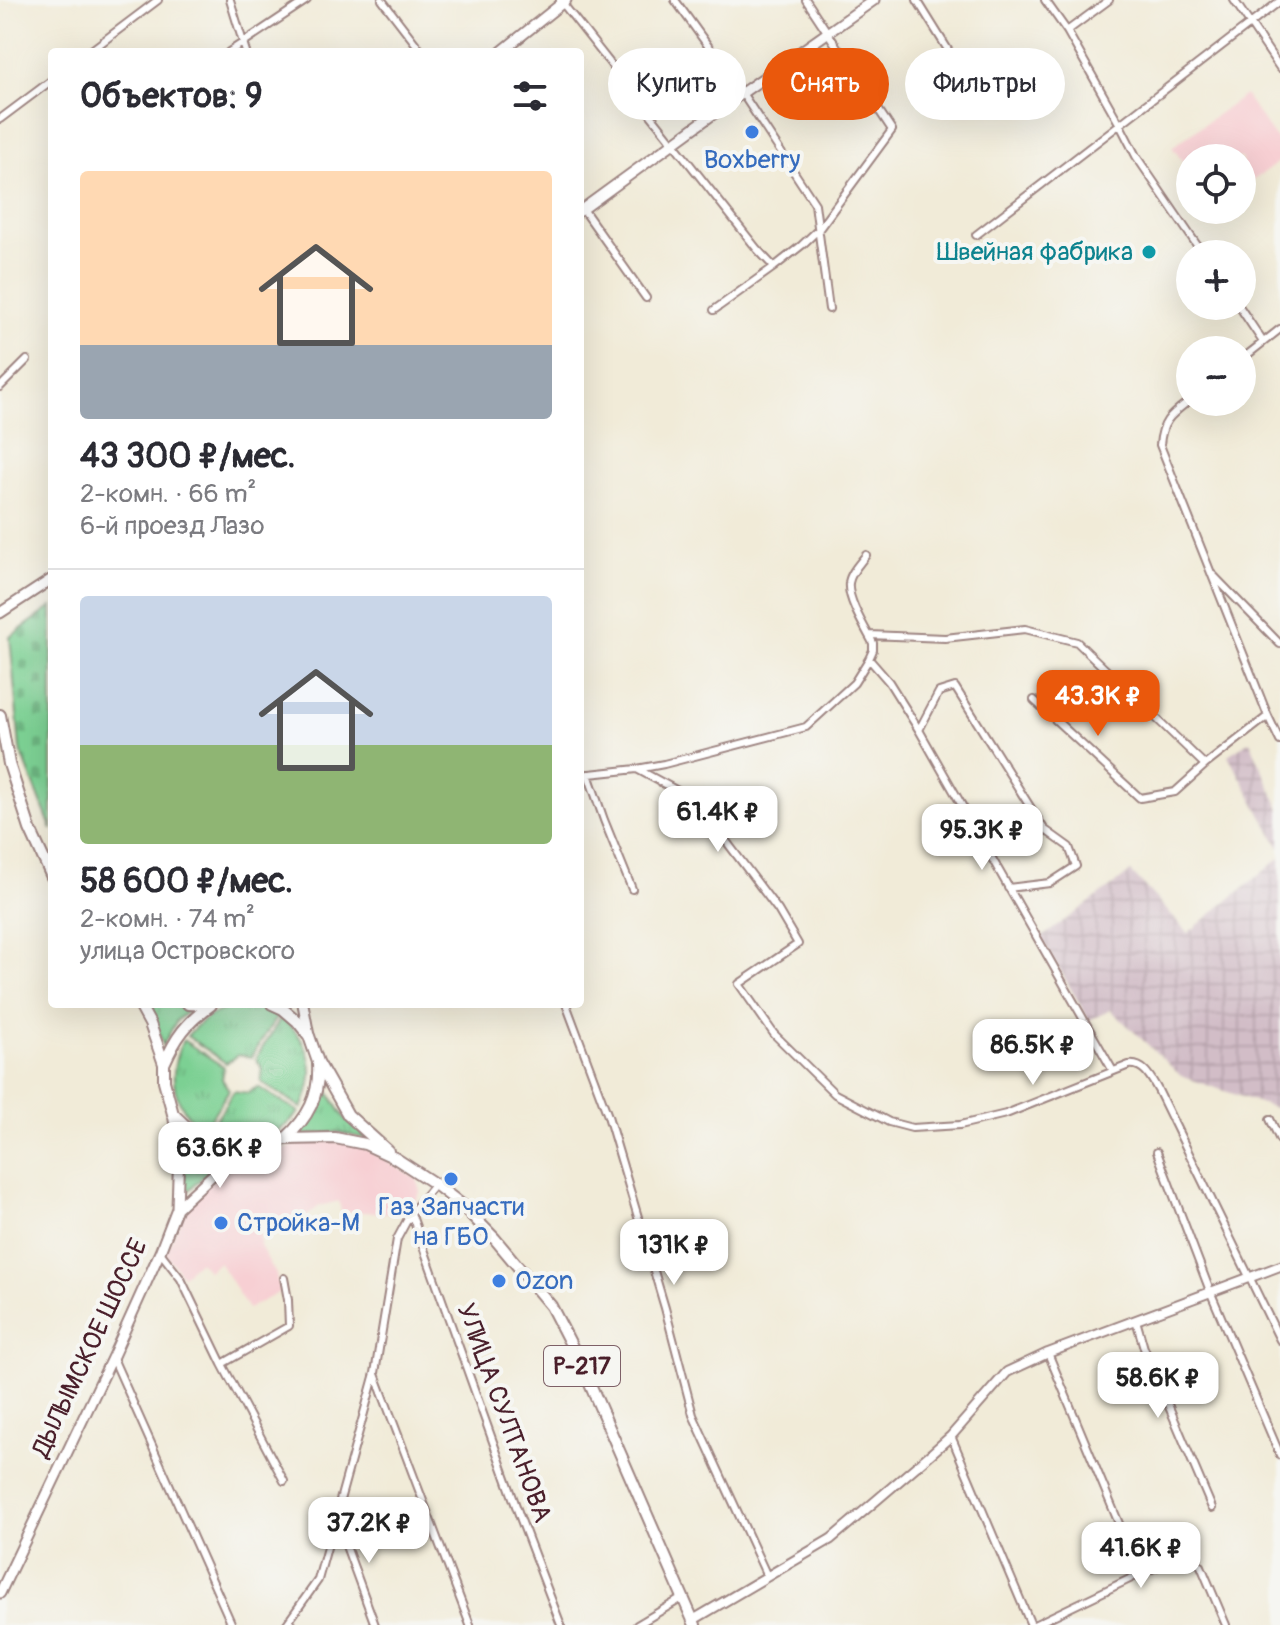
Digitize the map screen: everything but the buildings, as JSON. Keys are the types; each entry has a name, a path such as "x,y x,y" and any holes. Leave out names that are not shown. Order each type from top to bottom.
{"highway":[{"path":"0,715 13,777 30,829 48,868"},
{"path":"141,1008 164,1064 164,1081 173,1114 211,1145 246,1152"},
{"path":"164,1064 180,1033 208,1008"},
{"name":"Р-217","path":"281,1008 309,1036 318,1062 348,1115 395,1158"},
{"name":"Р-217","path":"285,1139 308,1114 315,1098 319,1080 318,1062"},
{"name":"Р-217","path":"246,1152 285,1139 335,1138 365,1144 395,1158 435,1184 462,1205 495,1239 551,1306 583,1368 694,1622"}],"main road":[{"path":"746,90 874,0"},
{"path":"506,48 563,1"},
{"path":"584,208 705,120"},
{"path":"0,613 48,582"},
{"name":"Р-217","path":"304,1008 309,1036"},
{"path":"173,1114 179,1149 177,1208"},
{"name":"Р-217","path":"177,1208 219,1169 246,1152"},
{"name":"ДЫЛЫМСКОЕ ШОССЕ","path":"1,1587 113,1356 177,1208"}],"street":[{"path":"94,48 158,0"},
{"path":"230,0 245,48"},
{"path":"234,48 307,0"},
{"path":"382,0 419,48"},
{"path":"675,0 710,48"},
{"path":"714,310 774,267 819,229 892,130 806,0"},
{"path":"917,0 947,48"},
{"path":"1045,0 1067,31 1138,160 1193,240"},
{"path":"1067,31 1109,0"},
{"path":"1234,0 1280,68"},
{"path":"563,1 774,267"},
{"path":"976,235 1280,1"},
{"path":"0,119 48,83"},
{"path":"746,99 815,204 829,309"},
{"path":"584,214 646,298"},
{"path":"1248,320 1263,342"},
{"path":"1256,348 1280,329"},
{"path":"0,387 27,360"},
{"path":"1176,411 1162,428 1160,445 1280,741"},
{"path":"632,889 584,775 664,764 806,727 854,683 873,650 873,643 851,599 848,584 866,555"},
{"path":"1210,572 1280,644"},
{"path":"869,635 945,638 1025,629 1077,642 1205,765"},
{"path":"869,659 889,682 919,730 1113,1071"},
{"path":"919,730 939,692 955,687 1044,829 1069,847 1076,866 1050,883 1008,888"},
{"path":"1034,700 1140,798 1175,792 1268,716"},
{"path":"637,769 696,801 778,910 798,944 739,984 774,1034 835,1094 889,1122 912,1128 960,1125 1006,1114 1129,1065 1138,1065 1158,1090 1280,1340"},
{"path":"568,1008 608,1116 693,1415 767,1576"},
{"path":"1270,1119 1280,1140"},
{"path":"1157,1152 1210,1291 1280,1455"},
{"path":"286,1625 318,1580 375,1373 397,1239 411,1213 435,1184"},
{"name":"УЛИЦА СУЛТАНОВА","path":"411,1213 561,1625"},
{"path":"160,1252 181,1279 284,1481"},
{"path":"694,1622 831,1539 951,1436 1007,1372 1048,1353 1280,1266"},
{"path":"222,1364 289,1326 284,1278"},
{"path":"1136,1320 1144,1348 1212,1508"},
{"path":"1048,1353 1140,1574"},
{"path":"113,1356 232,1625"},
{"path":"375,1373 470,1625"},
{"path":"951,1436 1032,1625 1180,1557 1195,1560 1201,1566 1226,1625"},
{"path":"335,1516 375,1625"},
{"path":"637,1625 684,1597"}],"shaded area":[{"path":"1245,95 1280,144 1280,161 1256,178 1256,144 1176,144"},
{"path":"1250,741 1280,810 1280,848 1228,755"},
{"path":"1280,858 1280,1110 1181,1076 1111,1010 1089,1020 1041,938 1131,872 1188,933"},
{"path":"309,1142 346,1142 368,1150 417,1179 421,1191 408,1214 341,1211 339,1201 319,1206 305,1218 284,1218 284,1224 260,1229 260,1246 276,1274 280,1292 248,1309 219,1262 208,1271 199,1261 182,1276 165,1253 192,1198 220,1173 256,1156"}],"green space":[{"path":"48,610 48,820 20,749 10,637"},
{"path":"147,1008 192,1008 177,1020 163,1045"},
{"path":"259,1008 278,1015 251,1057 239,1055 226,1063 187,1036 211,1015 225,1009"},
{"path":"281,1018 300,1037 310,1059 310,1083 302,1108 261,1082 262,1069 256,1058"},
{"path":"183,1040 224,1067 222,1079 229,1090 203,1130 184,1110 175,1089 175,1065"},
{"path":"325,1086 344,1117 368,1139 336,1132 298,1136 316,1113"},
{"path":"258,1087 299,1112 279,1130 258,1140 234,1141 208,1132 234,1091 247,1093"},
{"path":"180,1130 203,1148 232,1156 211,1169 188,1191 184,1191 185,1163"}],"place":[{"name":"Boxberry","path":"752,132"},
{"name":"Швейная фабрика","path":"1149,252"},
{"name":"Газ Запчасти на ГБО","path":"451,1179"},
{"name":"Стройка-М","path":"221,1223"},
{"name":"Ozon","path":"499,1281"}]}
